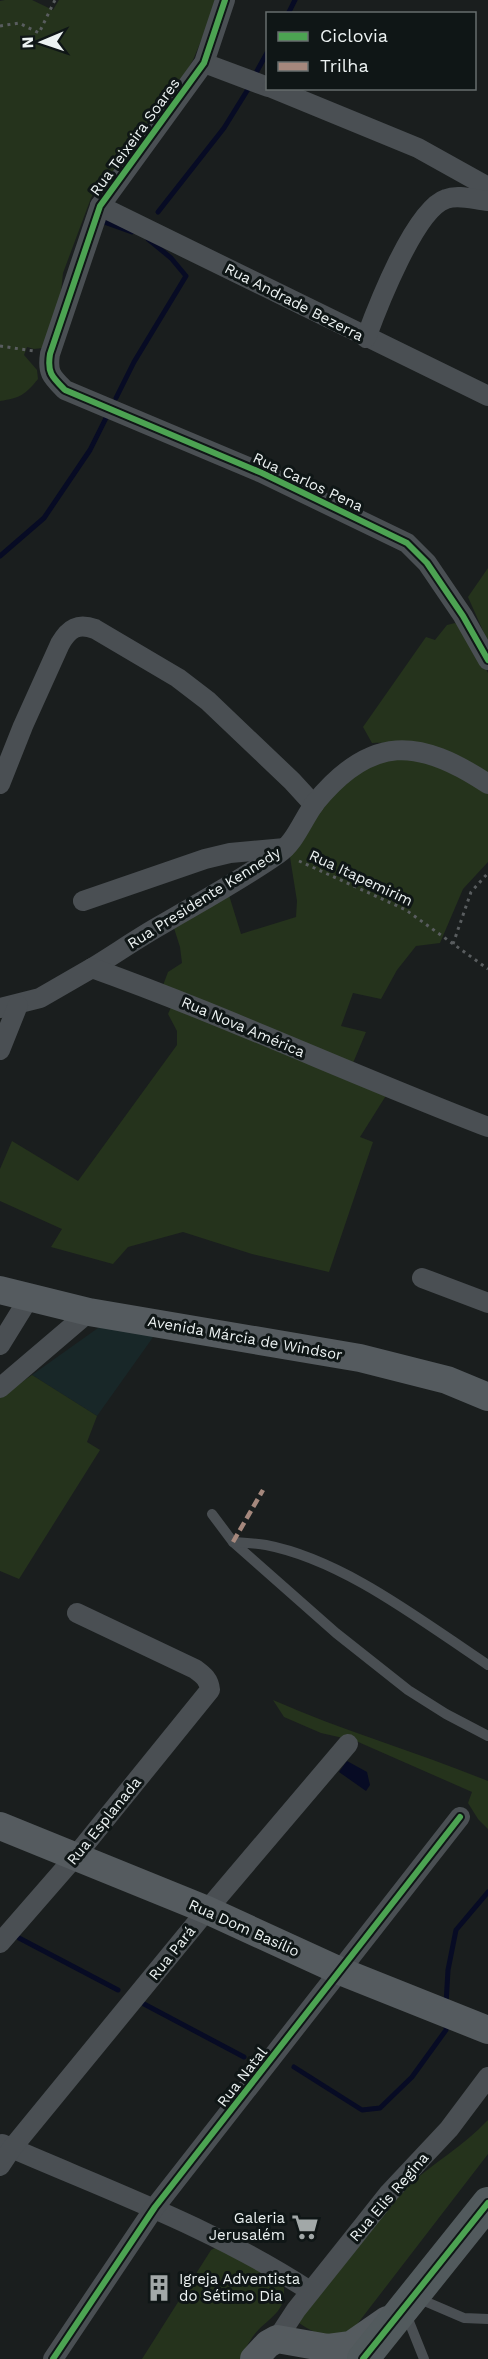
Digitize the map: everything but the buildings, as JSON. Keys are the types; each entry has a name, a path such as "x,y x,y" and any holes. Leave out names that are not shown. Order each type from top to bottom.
{"main road":[{"path":"363,2359 488,2203"}],"street":[{"name":"Rua Teixeira Soares","path":"50,354 100,206 204,63 225,0"},
{"path":"204,63 266,87"},
{"path":"277,90 418,148 488,187"},
{"path":"366,338 405,248 438,203 447,198 466,197 488,201"},
{"name":"Rua Andrade Bezerra","path":"100,206 488,396"},
{"name":"Rua Carlos Pena","path":"50,354 48,368 65,390 262,473 407,543 427,563 464,616 488,660"},
{"path":"0,784 60,644 72,628 83,625 95,629 178,678 208,701 314,805"},
{"name":"Rua Presidente Kennedy","path":"92,968 283,850 314,805 332,784 355,765 385,750 411,749 431,753 464,768 488,784"},
{"path":"83,901 205,859 230,854 283,850"},
{"path":"0,1050 9,1006 40,998 92,968"},
{"name":"Rua Nova América","path":"92,968 160,993 323,1062 488,1127"},
{"path":"422,1278 488,1303"},
{"name":"Avenida Márcia de Windsor","path":"0,1290 89,1312 360,1358 447,1380 488,1397"},
{"path":"0,1345 29,1298"},
{"path":"0,1388 89,1312"},
{"name":"Rua Esplanada","path":"0,1943 74,1858 210,1690 210,1683 206,1677 195,1669 77,1613"},
{"name":"Rua Pará","path":"0,2166 6,2145 348,1744"},
{"name":"Rua Natal","path":"53,2359 155,2207 460,1817"},
{"name":"Rua Dom Basílio","path":"0,1826 207,1911 340,1971 488,2030"},
{"name":"Rua Elis Regina","path":"288,2340 310,2291 389,2193 449,2129 488,2077"},
{"path":"6,2145 155,2207 252,2255 310,2291"},
{"path":"254,2359 268,2344 288,2340 332,2353 360,2341 408,2302"}],"lane":[{"path":"212,1514 233,1542 336,1634 408,1690 446,1714 488,1736"},
{"path":"233,1542 274,1547 329,1568 397,1604 488,1665"},
{"path":"408,2302 464,2319 488,2319"},
{"path":"408,2302 424,2359"}],"path":[{"path":"0,26 19,22 39,33 55,0"},
{"path":"0,346 50,354"},
{"path":"453,944 471,892 488,873"}],"shaded area":[{"path":"105,1323 156,1333 97,1416 32,1375"}],"green space":[{"path":"32,0 53,10 59,0 218,0 193,60 180,83 107,183 96,189 91,198 63,273 61,292 43,348 27,347 24,355 37,370 38,379 22,395 0,401 0,1"},
{"path":"488,568 488,642 468,597"},
{"path":"455,623 468,633 488,673 488,775 445,757 403,744 372,743 363,727 426,637 435,640 447,625"},
{"path":"412,752 488,790 488,862 463,889 440,943 416,946 397,970 381,999 353,993 341,1026 366,1032 353,1063 162,988 168,972 182,963 173,925 228,892 241,934 296,917 297,901 289,851 339,784 358,770"},
{"path":"172,1005 387,1094 360,1137 373,1142 329,1272 252,1254 183,1232 128,1247 113,1264 51,1247 62,1229 0,1201 0,1169 12,1141 78,1181 177,1045 177,1031 168,1014"},
{"path":"32,1375 97,1416 87,1442 100,1450 19,1579 0,1571 0,1397"},
{"path":"273,1700 326,1722 488,1781 488,1829 478,1819 468,1803 472,1792 356,1741 321,1733 284,1717"},
{"path":"488,2120 488,2154 348,2336 335,2337 321,2334 297,2321 349,2251 391,2202"},
{"path":"221,2245 283,2283 283,2302 279,2309 255,2333 242,2359 142,2359 211,2250"}],"water":[{"path":"347,1761 367,1772 370,1785 366,1791 339,1772"}],"waterway":[{"path":"289,12 295,0"},
{"path":"257,71 266,55"},
{"path":"158,212 224,128 250,86"},
{"path":"104,222 132,232"},
{"path":"116,398 134,362 186,276 171,258 148,239"},
{"path":"0,556 44,518 90,450 108,414"},
{"path":"446,2004 448,1970 456,1930 488,1892"},
{"path":"19,1938 118,1990"},
{"path":"144,2004 244,2057"},
{"path":"294,2067 362,2110 380,2108 412,2077 446,2030 446,2023"}],"marked path":[{"path":"233,1542 263,1490"}],"cycle path":[{"path":"225,0 204,63 100,206 50,354 49,366 52,374 65,390 262,473 407,543 427,563 463,616 488,660"},
{"path":"53,2359 155,2207 460,1817"},
{"path":"363,2359 488,2203"}],"place":[{"name":"Galeria Jerusalém","path":"305,2227"},
{"name":"Igreja Adventista do Sétimo Dia","path":"159,2288"}]}
